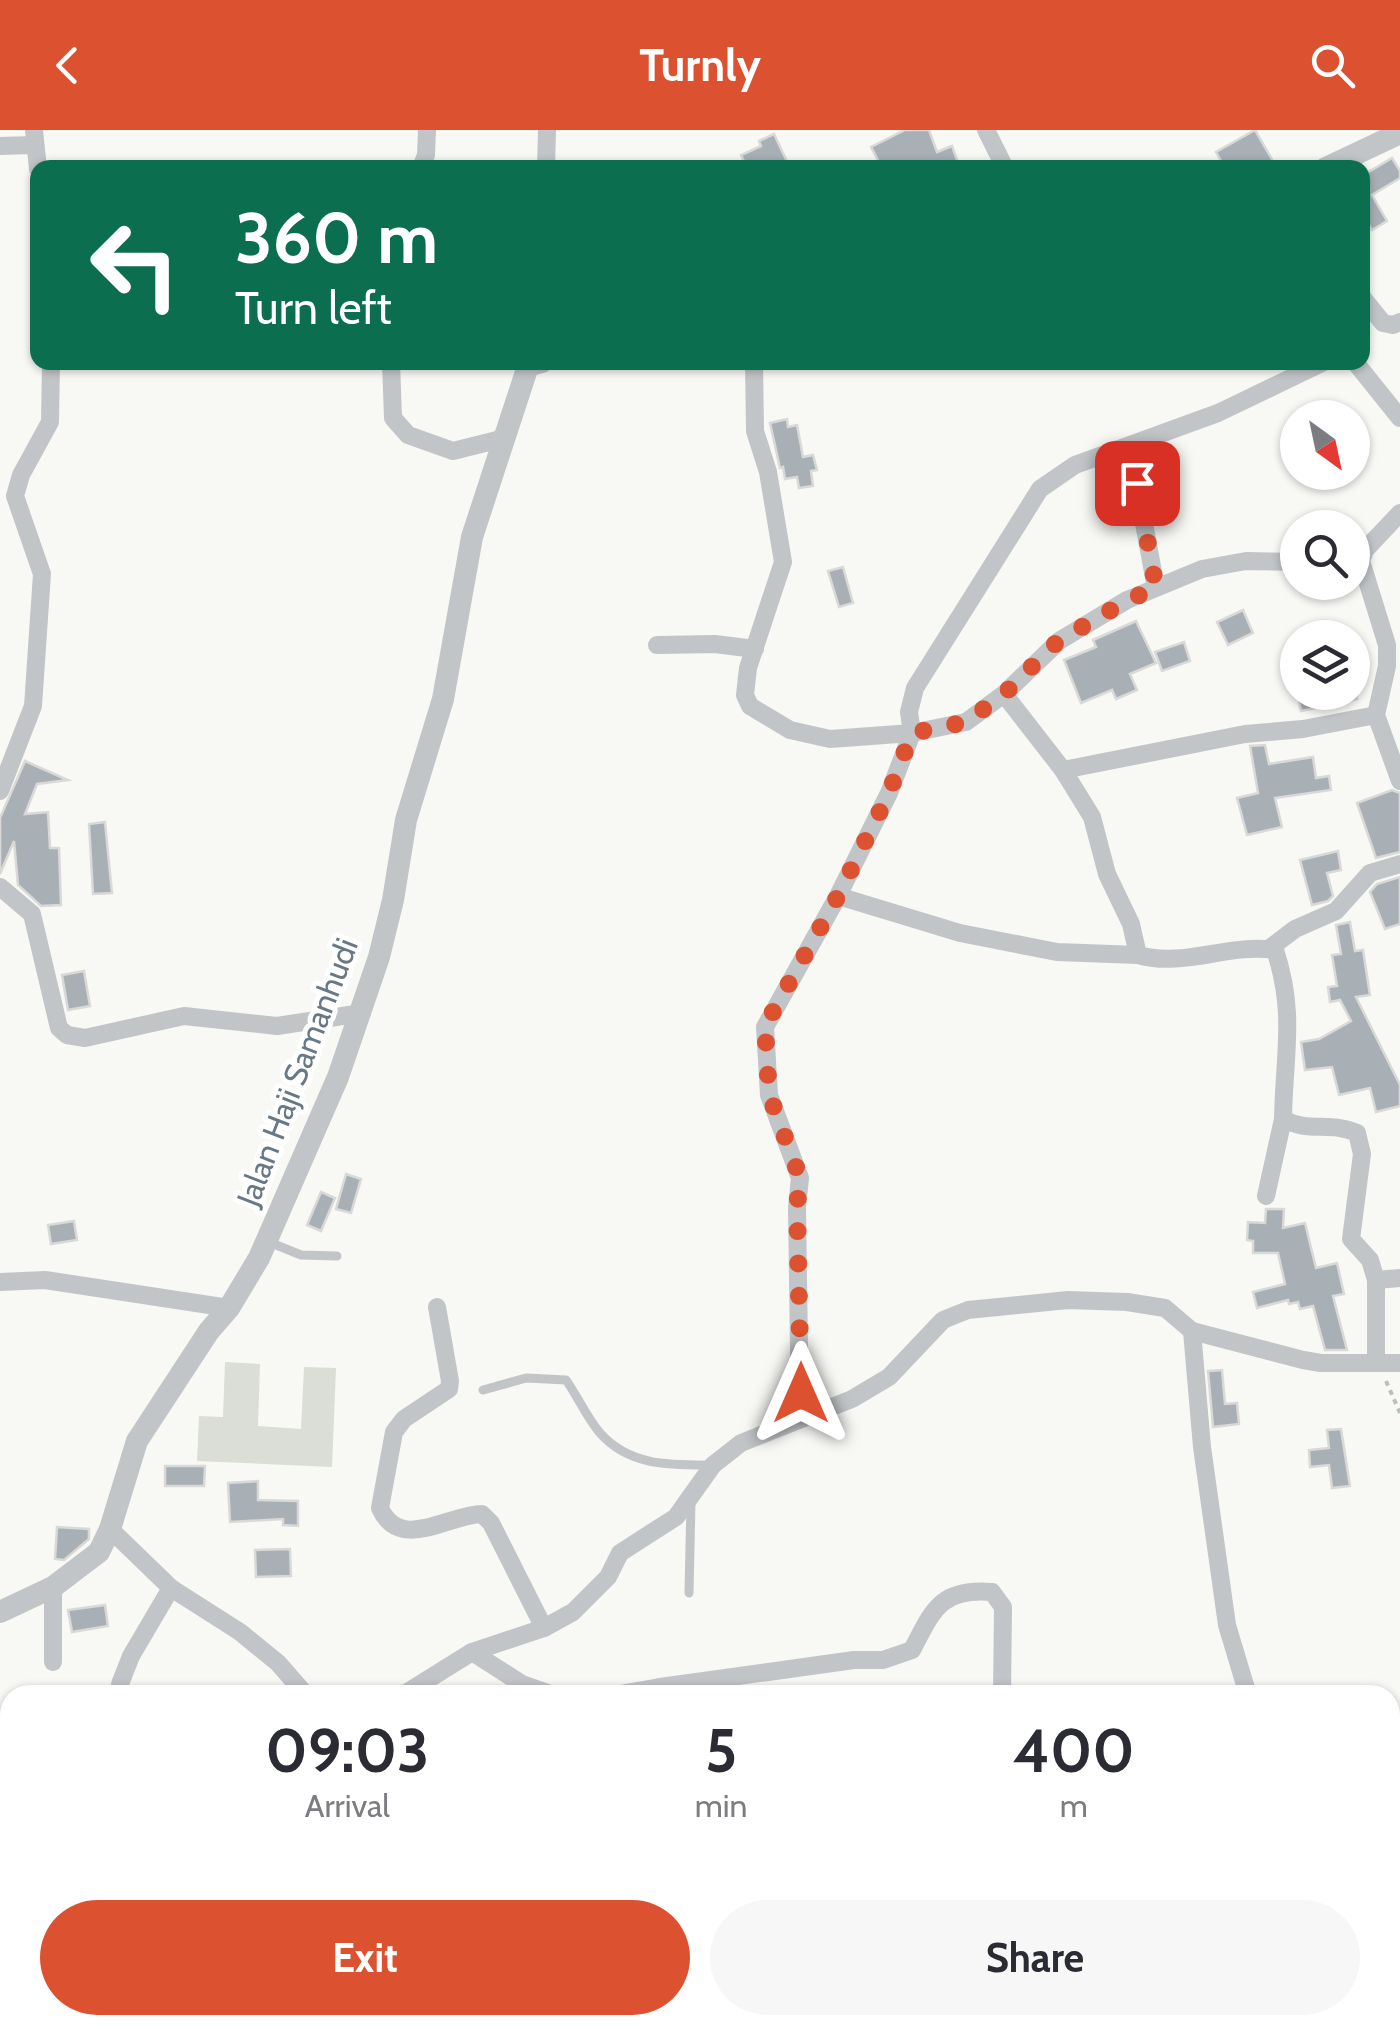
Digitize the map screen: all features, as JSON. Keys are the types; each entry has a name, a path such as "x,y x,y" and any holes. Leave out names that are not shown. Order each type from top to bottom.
{"street":[{"path":"424,160 427,130"},
{"path":"546,160 547,130"},
{"path":"986,130 1001,160"},
{"path":"1343,160 1400,133"},
{"path":"0,146 33,137"},
{"path":"1370,306 1383,323 1400,322"},
{"path":"0,791 33,706 42,574 16,496 21,475 50,422 51,370"},
{"path":"391,370 393,418 408,435 452,451 506,438"},
{"name":"Jalan Haji Samanhudi","path":"0,1612 53,1588 99,1552 110,1529 137,1440 209,1331 229,1308 266,1241 362,1014 393,900 406,820 442,699 472,537 531,370"},
{"path":"754,370 754,432 768,472 783,562 748,668 745,696 750,706 790,730 830,739 912,733 966,722 1004,694 1058,641 1128,600 1202,569 1246,561 1280,562"},
{"path":"800,1418 800,1178 769,1094 765,1026 838,896 889,793 912,733 909,712 915,688 1040,489 1075,465 1218,413 1307,370"},
{"path":"1361,370 1400,418"},
{"path":"1130,448 1156,588"},
{"path":"1370,541 1400,513"},
{"path":"1370,590 1387,645 1387,666 1376,715 1400,782"},
{"path":"657,645 715,644 755,650"},
{"path":"1004,694 1063,770 1092,817 1106,874 1131,924 1138,954"},
{"path":"1063,770 1245,734 1303,730 1376,715"},
{"path":"838,896 960,933 1057,952 1178,958 1270,948 1295,929 1336,910 1370,873 1400,864"},
{"path":"0,887 32,914 58,1028 67,1035 85,1038 184,1016 277,1026 362,1014"},
{"path":"1266,1196 1283,1119 1289,1010 1286,984 1275,950 1270,948"},
{"path":"1283,1119 1322,1128 1341,1126 1357,1133 1362,1154 1352,1239 1370,1260 1376,1280 1376,1362"},
{"path":"1376,1280 1400,1278"},
{"path":"0,1282 46,1280 229,1308"},
{"path":"420,1685 472,1652 544,1628 573,1612 608,1577 620,1553 676,1517 713,1465 741,1443 852,1399 890,1378 944,1320 968,1310 1068,1300 1126,1302 1165,1308 1192,1331 1320,1363 1400,1362"},
{"path":"437,1306 450,1380 448,1390 404,1419 394,1432 380,1508 390,1523 418,1532 470,1514 482,1514 491,1523 544,1628"},
{"path":"1192,1331 1202,1447 1227,1624 1245,1685"},
{"path":"110,1529 171,1588 240,1632 278,1663 297,1685"},
{"path":"53,1588 53,1662"},
{"path":"120,1684 171,1588"},
{"path":"698,1685 854,1660 883,1660 912,1650 934,1609 948,1596 972,1591 992,1592 1003,1606 1002,1685"},
{"path":"472,1652 525,1685"}],"lane":[{"path":"266,1241 301,1255 338,1256"},
{"path":"483,1390 526,1378 566,1380 599,1432 622,1453 646,1462 713,1465"},
{"path":"689,1594 691,1499"}],"path":[{"path":"1376,1362 1400,1413"}],"shaded area":[{"path":"225,1362 260,1364 258,1426 301,1429 304,1367 336,1368 332,1467 197,1461 199,1416 223,1417"}],"building":[{"path":"905,130 929,130 937,152 952,146 957,160 878,160 871,147"},
{"path":"1255,130 1272,160 1220,160 1216,152"},
{"path":"774,134 786,160 743,160 741,155 761,146 759,141"},
{"path":"1392,158 1400,171 1400,178 1372,195 1387,221 1372,230 1370,227 1370,171"},
{"path":"787,419 788,427 797,425 803,457 813,455 817,470 811,471 813,486 799,488 797,477 785,479 783,467 780,468 770,423"},
{"path":"843,567 853,603 839,607 828,571"},
{"path":"1243,610 1253,633 1228,645 1217,622"},
{"path":"1136,621 1156,663 1130,674 1137,690 1116,699 1112,690 1081,703 1064,660 1096,647 1093,640"},
{"path":"1184,642 1190,661 1162,671 1155,652"},
{"path":"1265,745 1269,764 1313,757 1316,778 1329,776 1331,790 1275,798 1282,827 1247,835 1237,798 1258,793 1250,746"},
{"path":"25,761 68,780 37,784 25,814 48,812 50,848 59,848 61,905 41,906 18,885 14,841 0,874 0,818"},
{"path":"1392,790 1400,793 1400,852 1376,858 1357,803"},
{"path":"105,822 112,893 93,894 89,824"},
{"path":"1338,851 1341,870 1327,873 1333,896 1312,905 1300,860"},
{"path":"1400,877 1400,924 1385,929 1370,892 1377,884"},
{"path":"1350,922 1355,951 1363,950 1370,995 1356,997 1400,1085 1400,1106 1376,1112 1370,1088 1339,1095 1332,1067 1305,1070 1301,1042 1319,1039 1351,1021 1340,1000 1330,1002 1328,987 1337,986 1332,955 1341,954 1336,925"},
{"path":"84,971 90,1006 68,1010 62,975"},
{"path":"346,1174 361,1179 351,1213 336,1209"},
{"path":"321,1192 335,1198 321,1231 307,1225"},
{"path":"1266,1209 1284,1209 1283,1228 1305,1223 1316,1268 1337,1263 1344,1294 1333,1296 1347,1350 1325,1350 1313,1306 1300,1309 1298,1302 1289,1304 1288,1300 1257,1308 1253,1292 1285,1284 1278,1253 1253,1253 1253,1241 1247,1240 1248,1222 1265,1223"},
{"path":"74,1221 77,1240 51,1244 48,1225"},
{"path":"1222,1370 1225,1404 1237,1403 1239,1424 1213,1427 1208,1371"},
{"path":"1341,1429 1350,1486 1332,1488 1329,1465 1310,1467 1309,1450 1329,1448 1327,1430"},
{"path":"165,1466 205,1466 204,1486 165,1486"},
{"path":"258,1481 258,1500 298,1501 298,1526 283,1525 283,1519 230,1522 228,1483"},
{"path":"57,1527 89,1529 89,1539 64,1560 55,1559"},
{"path":"290,1549 291,1576 256,1577 255,1550"},
{"path":"105,1605 108,1626 72,1632 68,1610"}],"route":[{"path":"801,1393 797,1206 800,1178 769,1094 765,1026 838,896 889,793 912,733 966,722 1004,694 1058,641 1156,588 1137,483"}]}
